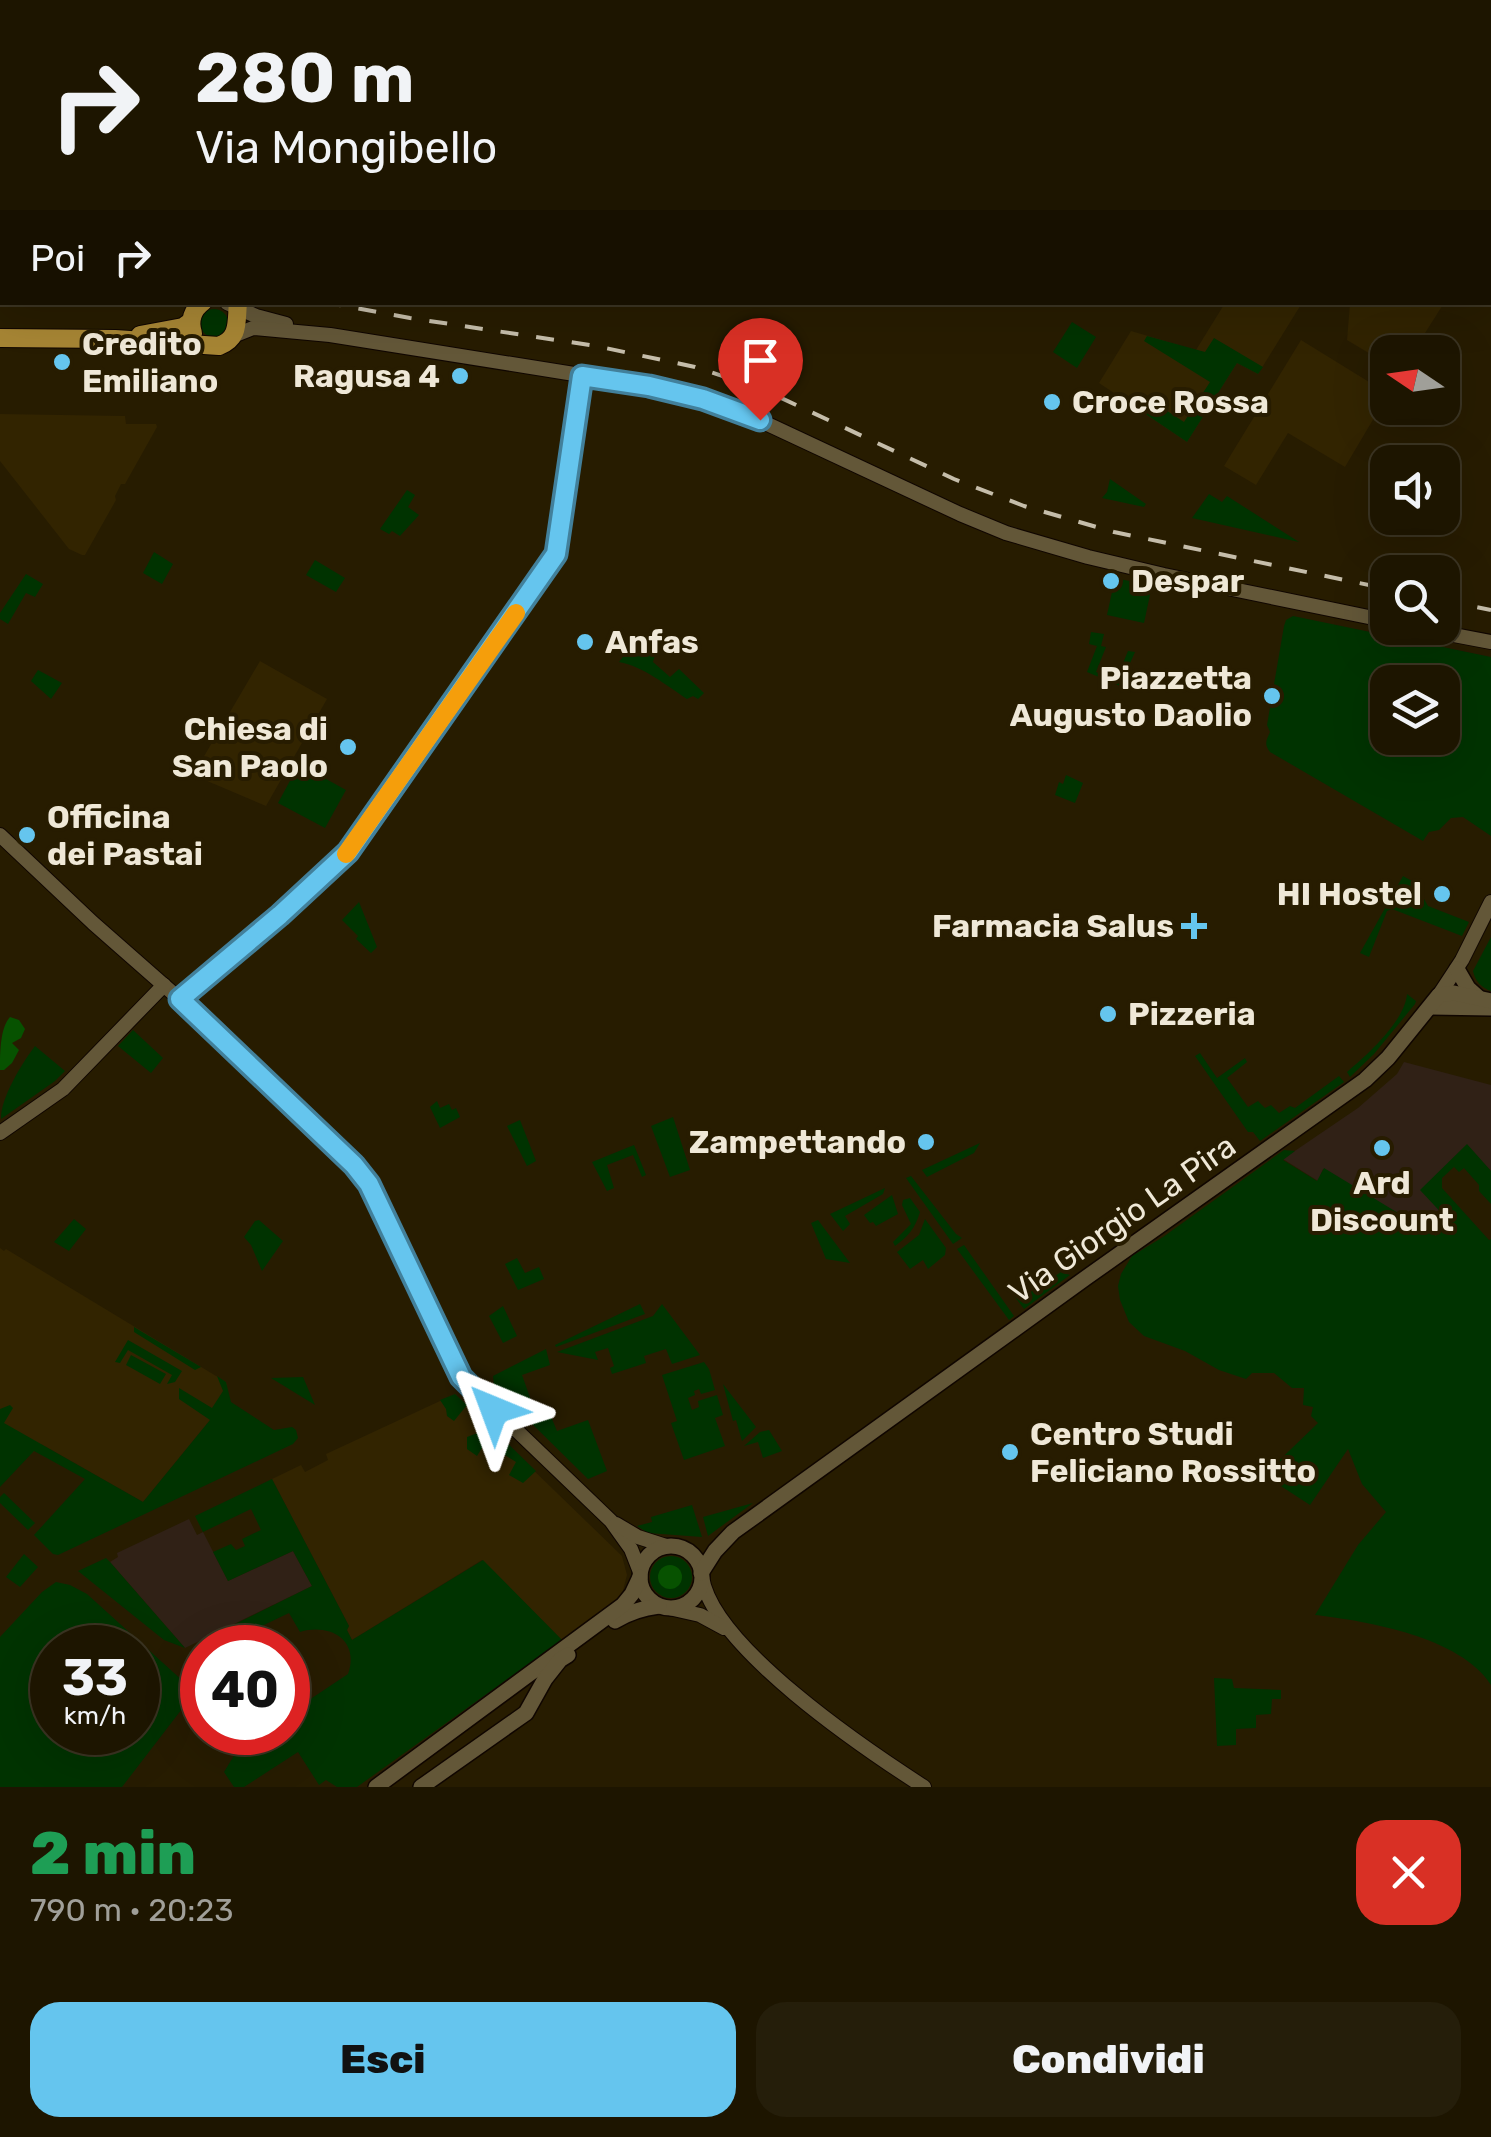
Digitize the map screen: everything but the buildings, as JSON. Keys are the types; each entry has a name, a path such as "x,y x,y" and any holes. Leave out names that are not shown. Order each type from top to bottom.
{"main road":[{"path":"199,305 190,322 196,338 208,346"},
{"path":"0,338 224,344 236,330 233,306"},
{"path":"115,339 174,329 190,322"},
{"path":"1457,969 1468,988 1489,1003"},
{"path":"1435,1001 1454,993 1489,1003"},
{"name":"Via Giorgio La Pira","path":"733,1532 1332,1105 1388,1058 1435,1001"},
{"path":"376,1787 623,1605 649,1555 671,1546 706,1544 733,1532"},
{"path":"421,1787 526,1713 560,1660 625,1615 644,1608 679,1606 695,1596 715,1550 733,1532"},
{"path":"671,1546 690,1552 701,1575"},
{"path":"640,1575 645,1594 664,1607"}],"street":[{"path":"233,306 330,336"},
{"path":"233,336 253,328 330,336 649,386 703,399 804,440 1006,533 1164,575 1370,617"},
{"path":"180,999 348,852 556,554 582,376"},
{"path":"1460,636 1491,642"},
{"path":"0,835 354,1165 369,1184 461,1377 611,1522 632,1549 640,1575"},
{"name":"Via Giorgio La Pira","path":"1435,1001 1457,969 1491,902"},
{"path":"0,1133 63,1089 164,985"},
{"path":"611,1522 638,1537 671,1546"},
{"path":"701,1575 706,1594 728,1631"},
{"path":"664,1607 700,1615 728,1631 808,1704 924,1787"}],"shaded area":[{"path":"1224,305 1301,305 1258,374 1237,363 1187,442 1099,383 1131,331 1196,350"},
{"path":"1350,305 1443,305 1424,335 1370,335 1370,354 1347,340"},
{"path":"1301,340 1370,383 1370,425 1345,467 1288,433 1256,485 1224,466"},
{"path":"0,414 125,416 126,424 156,424 85,555 69,549 0,461"},
{"path":"260,661 327,699 266,806 193,775"},
{"name":"Ard Discount","path":"1404,1062 1491,1085 1491,1171 1467,1145 1421,1190 1449,1220 1435,1236 1323,1169 1318,1181 1283,1159 1358,1108 1397,1074"},
{"path":"0,1248 226,1382 229,1397 143,1502 41,1444 30,1455 0,1440"},
{"path":"455,1394 622,1556 627,1575 621,1598 562,1640 482,1560 352,1640 349,1626 272,1479 301,1465 305,1472 328,1460 326,1454"},
{"path":"189,1519 197,1535 203,1532 228,1581 293,1551 312,1586 232,1625 180,1625 180,1642 110,1562 118,1557 117,1553"}],"green space":[{"path":"214,309 224,313 228,323 224,333 214,337 204,333 200,323 204,313"},
{"path":"1072,322 1096,337 1077,368 1053,352"},
{"path":"1147,336 1205,352 1214,338 1263,367 1258,374 1237,363 1187,442 1144,413 1152,401 1184,422 1210,382 1144,341"},
{"path":"1110,479 1146,504 1144,507 1102,498"},
{"path":"407,490 415,495 408,507 419,515 400,536 392,531 389,534 380,529"},
{"path":"1209,494 1222,502 1227,496 1299,542 1192,518"},
{"path":"154,552 173,564 162,584 143,573"},
{"path":"315,560 345,578 336,592 306,575"},
{"path":"26,574 43,584 35,597 26,593 8,624 0,619 0,613"},
{"path":"1115,578 1149,585 1144,623 1107,615"},
{"path":"1293,616 1370,632 1370,645 1433,645 1491,657 1491,836 1463,817 1451,818 1439,830 1429,832 1423,841 1270,752 1266,745 1270,732 1267,725 1284,626"},
{"path":"1091,632 1104,634 1101,646 1106,647 1096,672 1116,680 1128,651 1135,652 1120,686 1087,672 1097,646 1089,644"},
{"path":"625,654 655,655 653,662 670,677 679,669 704,693 698,699 687,699 646,672 619,662"},
{"path":"38,670 62,683 51,699 31,681"},
{"path":"299,764 346,790 325,828 278,803"},
{"path":"1066,775 1083,783 1075,803 1055,795"},
{"path":"1403,876 1421,886 1419,890 1428,906 1469,922 1462,936 1392,909 1387,911 1369,957 1360,953"},
{"path":"359,902 377,947 371,953 342,920"},
{"path":"1491,937 1491,991 1479,984 1473,971"},
{"path":"1407,994 1415,1004 1350,1077 1347,1072 1400,1015"},
{"path":"10,1017 19,1020 25,1029 21,1038 12,1043 19,1050 12,1063 0,1070 2,1034"},
{"path":"133,1030 163,1058 151,1073 118,1046"},
{"path":"35,1046 65,1071 1,1119 8,1092"},
{"path":"1200,1053 1217,1078 1245,1058 1247,1062 1227,1078 1248,1107 1258,1101 1279,1113 1290,1106 1295,1108 1339,1076 1344,1082 1260,1141 1248,1132 1195,1056"},
{"path":"437,1101 440,1108 449,1104 452,1110 456,1108 460,1117 440,1128 430,1107"},
{"path":"673,1117 690,1170 670,1177 651,1126"},
{"path":"520,1120 536,1161 527,1166 507,1126"},
{"path":"980,1143 974,1153 927,1177 922,1170"},
{"path":"1467,1144 1491,1171 1491,1204 1464,1168 1459,1172 1454,1167 1442,1178 1442,1188 1491,1239 1491,1685 1477,1668 1436,1643 1386,1627 1315,1615 1358,1545 1386,1512 1362,1484 1348,1449 1310,1505 1264,1475 1318,1423 1311,1416 1313,1407 1303,1405 1304,1388 1292,1388 1274,1373 1252,1373 1246,1379 1144,1336 1129,1322 1118,1286 1132,1256 1284,1150 1295,1151 1283,1160 1317,1181 1324,1168 1436,1236 1448,1220 1420,1190"},
{"path":"634,1145 646,1175 642,1177 633,1155 607,1165 614,1188 607,1191 592,1162"},
{"path":"911,1176 962,1238 953,1244 906,1178"},
{"path":"885,1188 883,1194 845,1216 850,1224 843,1231 830,1214"},
{"path":"892,1195 898,1214 876,1226 870,1223 864,1215"},
{"path":"910,1198 920,1212 911,1231 895,1246 893,1242 911,1224 902,1205 903,1200"},
{"path":"74,1219 86,1229 69,1251 54,1242"},
{"path":"925,1219 946,1248 945,1255 928,1269 923,1260 910,1269 897,1252 919,1235"},
{"path":"259,1220 283,1241 262,1271 244,1237"},
{"path":"818,1220 850,1263 826,1259 811,1223"},
{"path":"964,1245 1014,1316 1009,1320 957,1249"},
{"path":"517,1258 525,1273 539,1267 544,1279 518,1290 505,1264"},
{"path":"1061,1272 1070,1275 1024,1309 1012,1293 1022,1285 1029,1293"},
{"path":"640,1304 645,1314 555,1345"},
{"path":"662,1304 700,1355 672,1364 666,1349 644,1356 646,1363 612,1374 610,1368 614,1366 608,1348 595,1352 598,1360 557,1352 653,1316"},
{"path":"503,1306 517,1336 503,1343 489,1316"},
{"path":"134,1327 201,1367 195,1370 134,1332"},
{"path":"128,1340 182,1371 175,1382 167,1384 172,1375 128,1350 120,1363 115,1362"},
{"path":"546,1349 550,1365 522,1375 532,1403 516,1408 494,1387 493,1376"},
{"path":"131,1355 166,1374 160,1384 126,1365"},
{"path":"704,1362 715,1390 701,1394 699,1389 688,1398 692,1410 699,1407 698,1401 717,1395 723,1415 715,1418 725,1446 684,1460 671,1423 677,1421 662,1375"},
{"path":"217,1376 226,1382 231,1402 274,1430 292,1427 298,1438 293,1444 58,1555 34,1535 85,1479 34,1451 0,1487 0,1409 10,1405 13,1408 4,1423 143,1502 210,1420 179,1399 179,1388 212,1408 223,1391"},
{"path":"303,1377 315,1405 271,1378"},
{"path":"723,1384 756,1427 742,1441 736,1420 733,1421"},
{"path":"455,1394 467,1405 454,1421 447,1416 440,1400"},
{"path":"533,1407 535,1411 547,1407 557,1431 588,1420 607,1471 588,1479 520,1412"},
{"path":"769,1430 782,1451 763,1458 758,1442 744,1446 760,1432"},
{"path":"480,1432 495,1438 498,1434 536,1471 523,1483 509,1475 516,1462 485,1443 477,1456 467,1449 467,1437"},
{"path":"272,1479 349,1626 352,1640 483,1560 562,1640 357,1787 337,1787 326,1780 319,1785 300,1755 310,1755 310,1699 348,1674 351,1662 346,1643 332,1632 296,1625 289,1613 264,1625 233,1625 312,1586 293,1551 228,1581 213,1552 231,1544 236,1550 245,1546 242,1539 261,1530 251,1509 203,1532 195,1516"},
{"path":"4,1493 35,1523 28,1530 0,1503"},
{"path":"753,1503 708,1536 703,1517"},
{"path":"692,1505 702,1537 648,1533 637,1526 652,1522 651,1517"},
{"path":"24,1554 38,1567 20,1587 6,1577"},
{"path":"671,1556 686,1562 692,1577 686,1592 671,1598 656,1592 650,1577 656,1562"},
{"path":"106,1558 180,1646 160,1637 160,1625 145,1625 78,1571"},
{"path":"670,1565 682,1577 670,1589 658,1577"},
{"path":"56,1582 87,1594 121,1625 30,1625 30,1755 147,1755 122,1787 0,1787 0,1637"},
{"path":"160,1660 180,1678 180,1712 160,1738"},
{"path":"1214,1678 1232,1679 1234,1688 1281,1690 1281,1699 1272,1699 1271,1714 1256,1715 1256,1728 1236,1729 1236,1745 1217,1746"},
{"path":"234,1755 293,1755 244,1787 234,1787 224,1772"}],"railway":[{"path":"339,305 596,346 695,367 762,389 954,479 1024,506 1114,532 1370,585"},
{"path":"1460,604 1491,610"}],"slow traffic":[{"path":"346,854 516,613"}],"place":[{"name":"Credito Emiliano","path":"62,362"},
{"name":"Ragusa 4","path":"460,376"},
{"name":"Croce Rossa","path":"1052,402"},
{"name":"Despar","path":"1111,581"},
{"name":"Anfas","path":"585,642"},
{"name":"Piazzetta Augusto Daolio","path":"1272,696"},
{"name":"Chiesa di San Paolo","path":"348,747"},
{"name":"Officina dei Pastai","path":"27,835"},
{"name":"HI Hostel","path":"1442,894"},
{"name":"Farmacia Salus","path":"1194,926"},
{"name":"Pizzeria","path":"1108,1014"},
{"name":"Zampettando","path":"926,1142"},
{"name":"Ard Discount","path":"1382,1148"},
{"name":"Centro Studi Feliciano Rossitto","path":"1010,1452"}],"route":[{"path":"494,1410 461,1377 369,1184 354,1165 180,999 348,852 556,554 582,376 703,399 760,420"}]}
